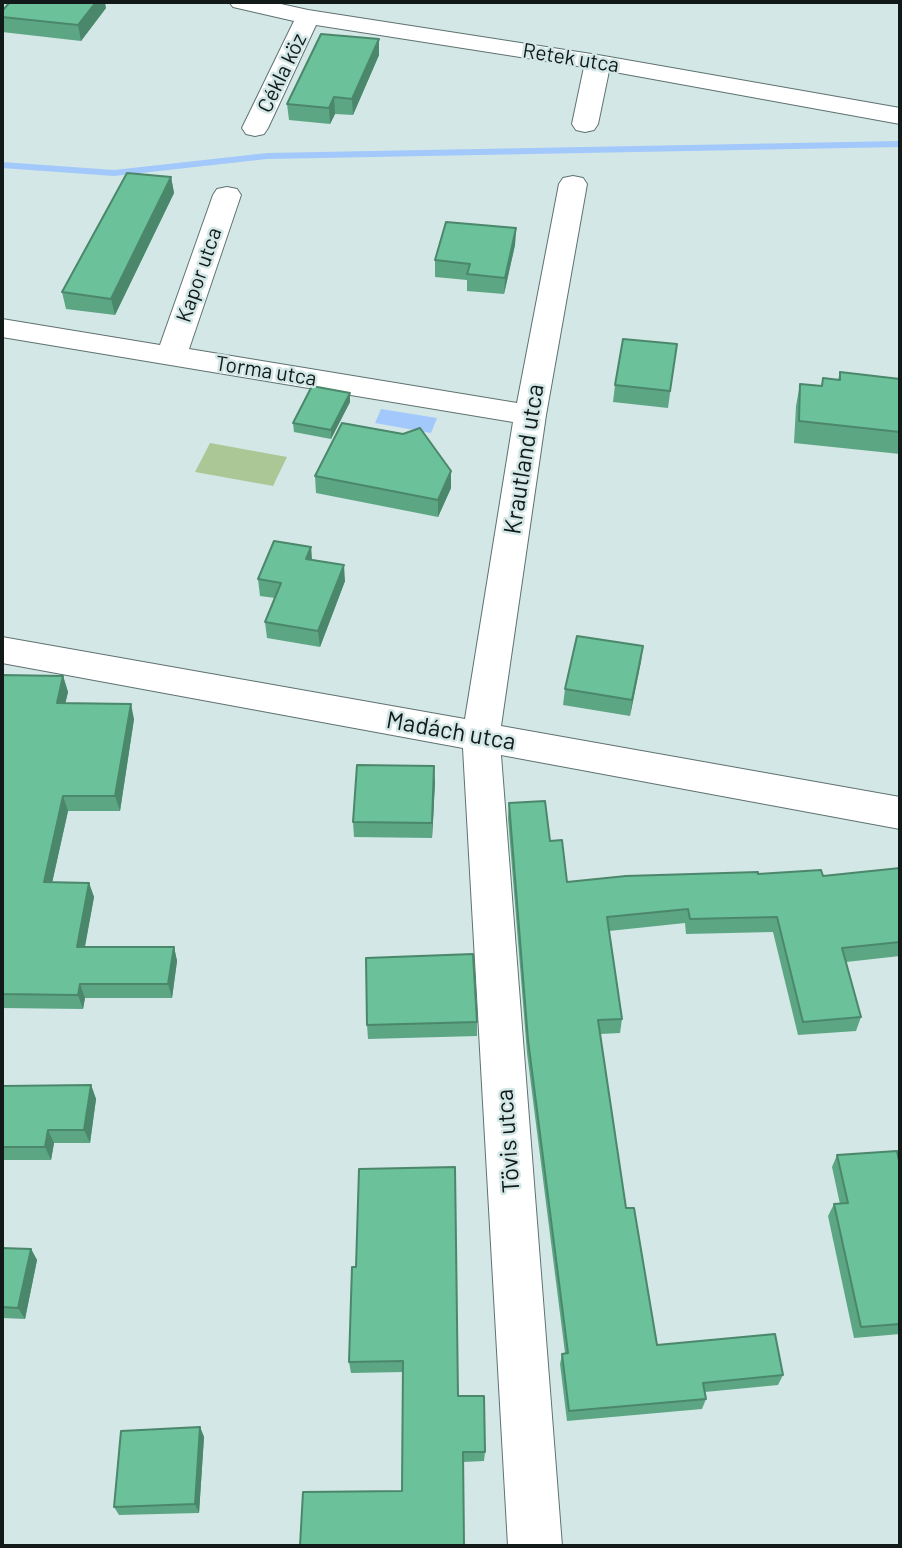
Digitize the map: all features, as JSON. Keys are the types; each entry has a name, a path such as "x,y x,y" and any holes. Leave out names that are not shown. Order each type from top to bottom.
{"street":[{"name":"Retek utca","path":"241,2 309,17 598,62 900,116"},
{"name":"Cékla köz","path":"255,128 309,17"},
{"path":"585,124 598,62"},
{"name":"Krautland utca","path":"481,735 530,415 573,184"},
{"name":"Kapor utca","path":"171,356 226,195"},
{"name":"Torma utca","path":"2,328 530,415"},
{"name":"Madách utca","path":"2,650 900,813"},
{"name":"Tövis utca","path":"481,735 535,1546"}],"green space":[{"path":"210,443 287,457 273,486 195,472"}],"water":[{"path":"381,409 437,418 431,433 375,423"}],"building":[{"path":"10,2 96,2 78,25 2,17 2,11"},
{"path":"321,34 379,39 352,99 334,97 329,108 287,104"},
{"path":"127,173 171,177 111,299 62,292"},
{"path":"446,222 516,228 505,278 467,274 470,264 435,260"},
{"path":"623,339 677,344 670,391 615,385"},
{"path":"840,372 900,379 900,432 799,421 800,384 822,386 823,378 840,380"},
{"path":"312,386 350,393 331,430 293,423"},
{"path":"342,423 403,434 420,428 451,471 438,500 315,476"},
{"path":"274,541 311,547 306,559 344,565 318,631 265,622 281,583 258,579"},
{"path":"577,636 643,646 632,700 565,689"},
{"path":"2,675 63,676 57,703 131,704 115,796 63,796 44,882 89,883 77,947 174,947 168,984 80,984 78,995 2,994"},
{"path":"357,765 434,766 432,823 353,822"},
{"path":"545,801 550,841 562,840 567,882 626,876 821,870 823,876 900,868 900,942 842,948 861,1017 803,1022 777,917 690,919 688,909 607,917 622,1019 598,1020 626,1208 634,1208 657,1345 775,1334 783,1375 703,1383 706,1399 569,1411 562,1354 568,1353 528,1040 509,803"},
{"path":"473,954 477,1022 367,1025 366,958"},
{"path":"91,1085 84,1130 48,1130 45,1147 2,1147 2,1086"},
{"path":"897,1151 900,1166 900,1324 861,1327 834,1204 848,1203 837,1155"},
{"path":"455,1167 458,1396 484,1396 485,1452 463,1452 464,1546 300,1546 303,1492 402,1491 403,1361 349,1362 359,1169"},
{"path":"2,1248 31,1249 18,1308 2,1307"},
{"path":"200,1427 195,1504 114,1507 121,1431"}],"waterway":[{"path":"2,165 114,173 267,156 900,144"}]}
